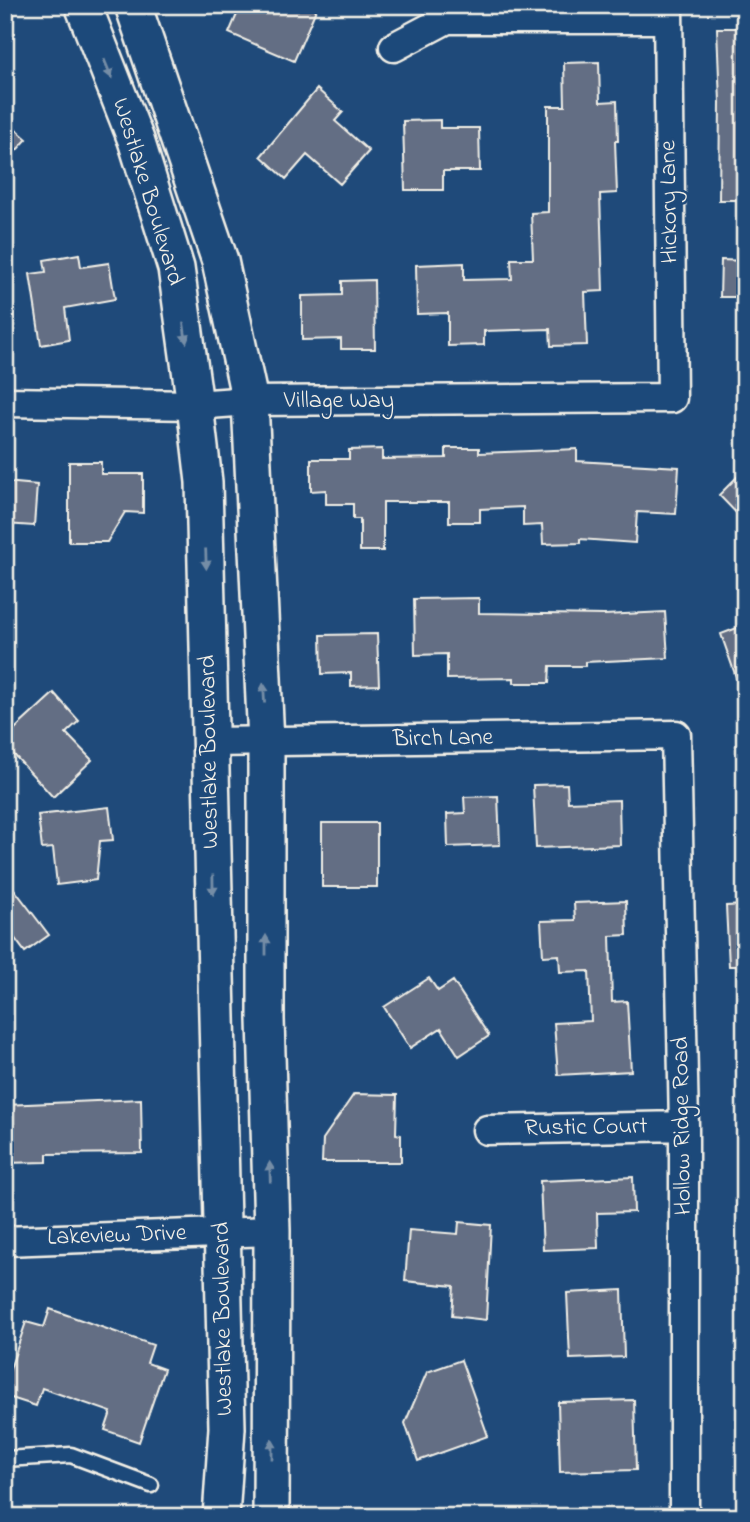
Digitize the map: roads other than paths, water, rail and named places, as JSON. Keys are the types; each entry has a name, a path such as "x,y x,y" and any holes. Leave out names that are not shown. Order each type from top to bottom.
{"street":[{"name":"Westlake Boulevard","path":"83,5 136,140 176,268 204,482 227,1429 221,1517"},
{"name":"Westlake Boulevard","path":"133,5 220,261 250,401 266,742 266,1019 272,1231 271,1517"},
{"path":"394,47 447,19 668,12"},
{"name":"Hickory Lane","path":"668,12 672,398"},
{"name":"Village Way","path":"5,402 195,405 250,401 672,398"},
{"name":"Birch Lane","path":"211,742 676,735"},
{"name":"Hollow Ridge Road","path":"676,735 684,1126 684,1517"},
{"name":"Rustic Court","path":"487,1130 684,1126"},
{"name":"Lakeview Drive","path":"5,1241 272,1231"}],"lane":[{"path":"5,1459 71,1455 151,1485"}]}
